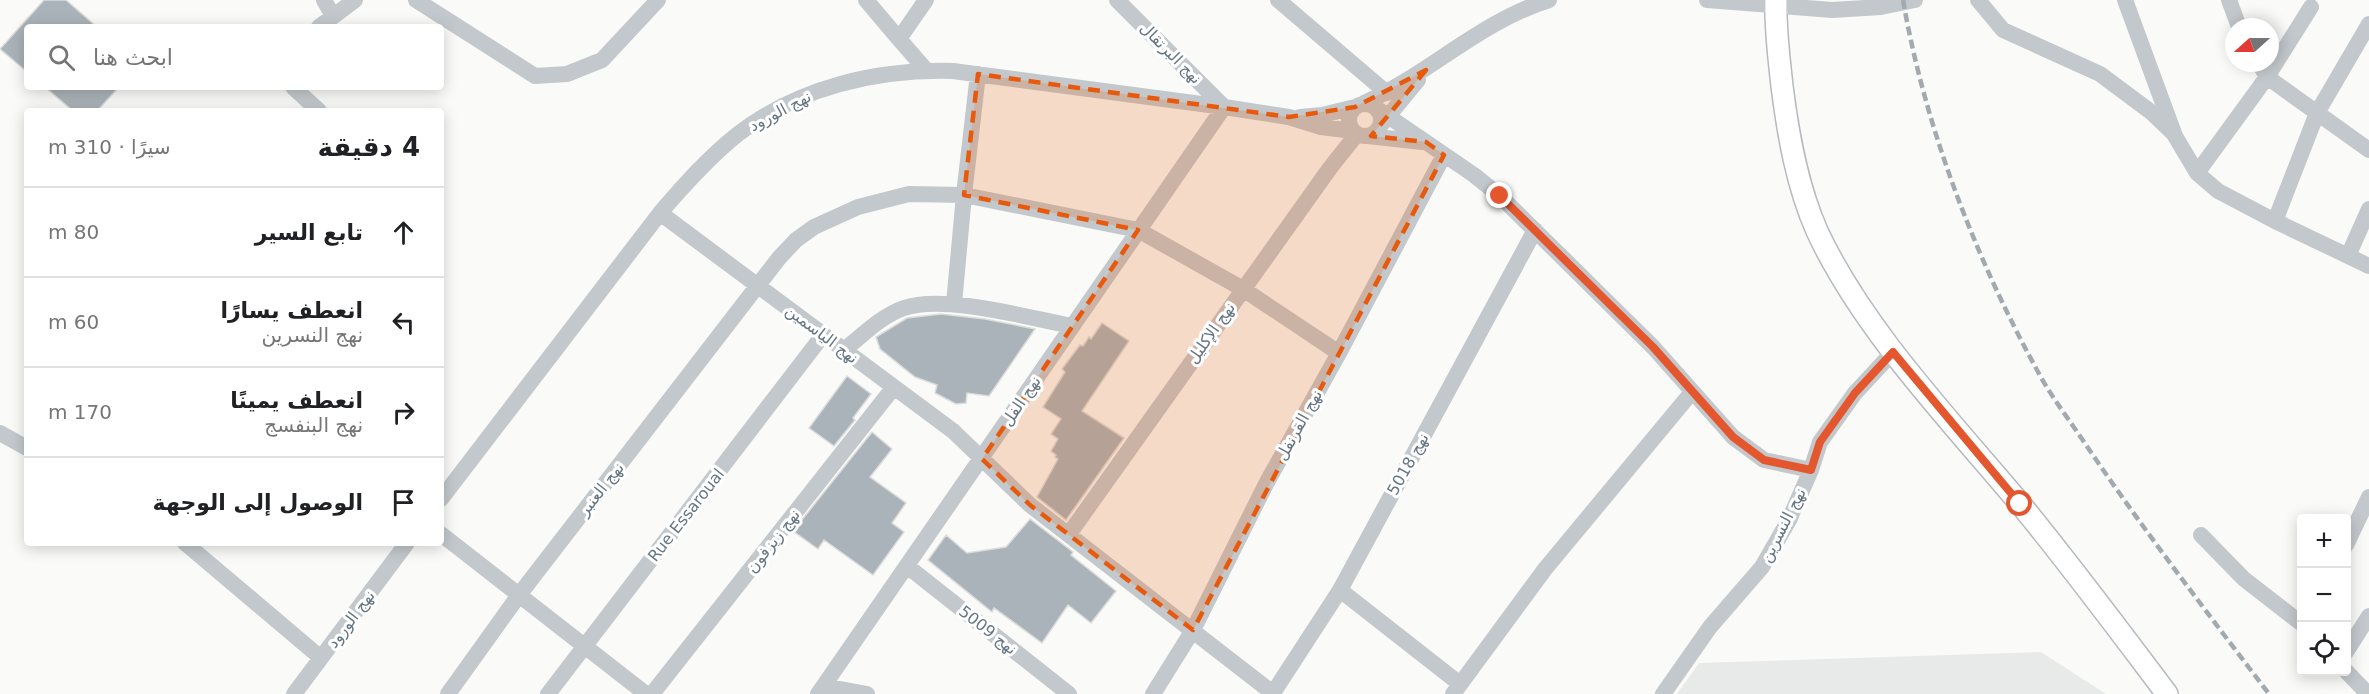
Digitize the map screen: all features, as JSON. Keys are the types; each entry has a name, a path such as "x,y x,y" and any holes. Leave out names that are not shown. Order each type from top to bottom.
{"main road":[{"path":"1776,4 1787,128 1816,229 1838,271 1893,352 2020,504 2167,694"}],"street":[{"path":"324,0 333,16"},
{"path":"323,24 356,0"},
{"path":"416,0 535,76 567,74 602,60 658,0"},
{"path":"866,0 926,70"},
{"path":"899,39 926,0"},
{"name":"نهج البرتقال","path":"1117,0 1224,106"},
{"path":"1278,0 1387,93"},
{"path":"1368,120 1387,93 1426,70 1464,42 1526,7 1549,0"},
{"path":"1707,0 1832,10 1881,7 1916,0"},
{"path":"1978,0 2003,30 2100,74 2151,112 2175,136"},
{"path":"2125,0 2175,136 2197,173 2218,191 2369,266"},
{"path":"2229,0 2236,18"},
{"path":"2279,49 2311,8"},
{"path":"2275,221 2317,113 2369,24"},
{"name":"نهج الورود","path":"444,495 660,213 710,159 736,135 783,105 812,93 855,81 926,70 978,74 1224,106 1289,117"},
{"name":"نهج الإكليل","path":"1069,534 1330,168 1368,120 1426,70"},
{"path":"2197,173 2262,72"},
{"path":"2266,72 2369,150"},
{"path":"954,304 978,74"},
{"path":"296,90 316,108"},
{"name":"نهج الفل","path":"821,690 1224,106"},
{"path":"1289,117 1322,115 1368,120 1426,142 1500,196 1536,230 1653,347 1733,437 1764,460 1811,470"},
{"path":"1289,117 1321,127 1368,120 1426,142"},
{"name":"نهج القرنفل","path":"1153,694 1193,630 1267,482 1339,353 1444,155"},
{"name":"نهج العنبر","path":"448,694 519,595 779,258 796,240 814,227 875,201 909,194 964,195 1138,230 1243,289 1339,353"},
{"path":"2348,256 2369,209"},
{"name":"نهج الياسمين","path":"660,213 953,431 1030,504 1273,694"},
{"name":"نهج 5018","path":"1273,694 1340,590 1536,230"},
{"path":"844,350 877,323 905,307 924,304 954,304 1072,326"},
{"name":"Rue Essaroual","path":"548,694 824,335"},
{"name":"نهج النسرين","path":"1663,694 1710,627 1762,567 1789,520 1811,470 1820,442 1855,393 1893,352"},
{"name":"نهج زيزفون","path":"652,694 894,387"},
{"path":"1340,590 1456,689 1545,569 1692,392"},
{"path":"0,433 24,446"},
{"path":"2351,535 2369,497"},
{"path":"2201,535 2244,579 2298,622"},
{"path":"444,536 646,694"},
{"path":"189,546 321,658"},
{"name":"نهج الورود","path":"299,692 321,658 405,546"},
{"name":"نهج 5009","path":"907,566 1069,694"},
{"path":"2351,644 2369,616"},
{"path":"2351,675 2368,694"},
{"path":"821,690 867,694"}],"highlighted area":[{"path":"1426,70 1371,136 1426,142 1444,155 1193,630 1030,505 982,459 1138,230 964,195 978,74 1289,117 1355,107"}],"shaded area":[{"path":"2041,652 2106,694 1677,694 1699,663"}],"building":[{"path":"44,0 66,0 94,24 24,24 24,69 0,49"},
{"path":"48,90 116,90 100,108 70,108"},
{"path":"941,314 985,319 1035,329 989,396 967,393 966,403 956,404 935,393 937,385 915,377 880,349 876,337 907,318"},
{"path":"1102,323 1129,341 1082,411 1124,438 1066,520 1037,497 1058,459 1051,451 1058,439 1051,434 1061,419 1043,407 1065,372 1062,369 1080,345 1083,346 1089,337 1091,339"},
{"path":"847,376 871,394 853,418 855,420 834,446 809,428"},
{"path":"872,432 892,449 870,477 906,503 892,523 904,532 873,575 824,540 818,549 793,531"},
{"path":"1030,519 1073,552 1071,555 1116,591 1091,623 1068,605 1042,643 994,608 992,612 928,560 946,535 967,553 1006,547"}],"railway":[{"path":"1903,0 1924,96 1939,143 1973,237 2014,327 2059,406 2129,506 2269,694"}],"route":[{"path":"1500,196 1653,347 1733,437 1764,460 1811,470 1820,442 1855,393 1893,352 2020,504"}]}
